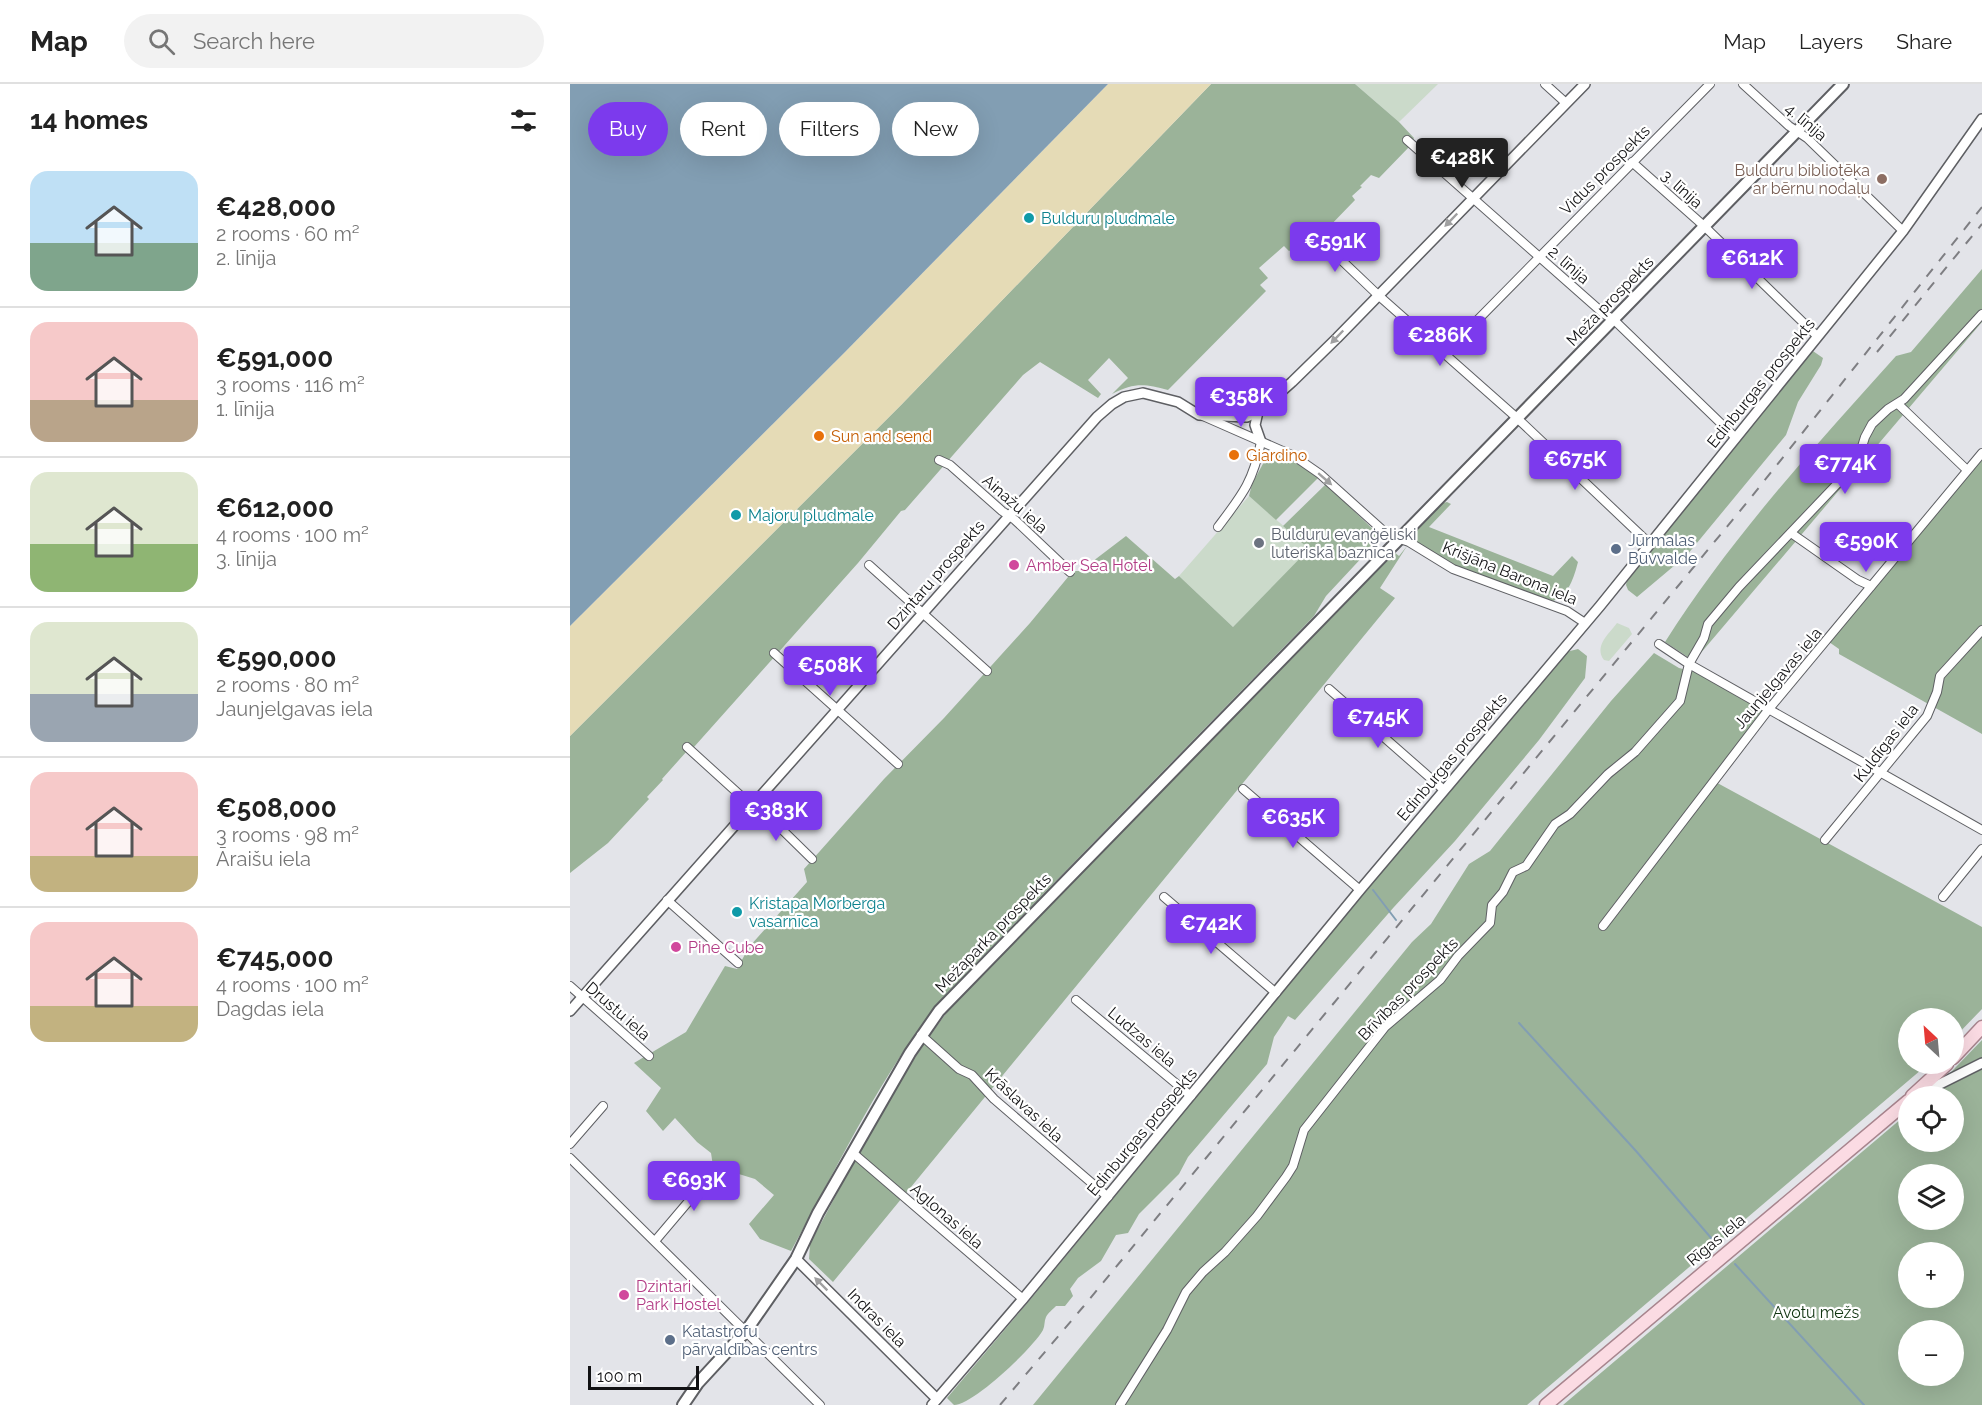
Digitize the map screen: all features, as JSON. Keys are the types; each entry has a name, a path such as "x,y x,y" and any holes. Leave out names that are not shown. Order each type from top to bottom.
{"main road":[{"name":"Meža prospekts","path":"1399,539 1843,84"},
{"name":"Mežaparka prospekts","path":"683,1405 698,1383 746,1331 795,1258 921,1035 939,1011 1399,539"},
{"path":"1964,1046 1982,1027"},
{"path":"1924,1086 1937,1074"},
{"name":"Rīgas iela","path":"1546,1405 1898,1109"}],"street":[{"path":"1545,84 1566,103"},
{"path":"1199,415 1247,417 1258,412 1292,382 1585,84"},
{"name":"Vidus prospekts","path":"1444,354 1710,84"},
{"name":"4. līnija","path":"1743,84 1797,132 1807,138 1903,231"},
{"name":"Edinburgas prospekts","path":"935,1402 1650,544 1903,231 1982,119"},
{"name":"2. līnija","path":"1407,140 1604,314 1613,319 1736,438"},
{"name":"3. līnija","path":"1632,162 1704,226 1817,336"},
{"path":"1314,234 1378,295 1517,418 1650,544"},
{"name":"Brīvības prospekts","path":"1120,1405 1167,1330 1186,1292 1257,1216 1293,1166 1304,1130 1385,1026 1440,980 1458,956 1490,923 1492,905 1503,892 1513,872 1526,866 1555,824 1570,814 1608,774 1635,753 1680,700 1689,664 1704,638 1708,624 1738,587 1857,463 1865,437 1872,424 1887,409 1898,404 1930,373 1982,314"},
{"name":"Krišjāņa Barona iela","path":"1112,404 1133,394 1143,393 1178,402 1199,415 1294,456 1320,474 1388,534 1453,569 1561,609 1585,623"},
{"name":"Dzintaru prospekts","path":"570,1011 1084,430 1112,404"},
{"path":"1898,404 1967,470"},
{"path":"1218,527 1246,489 1256,466 1261,442 1255,425 1258,412"},
{"name":"Jaunjelgavas iela","path":"1603,926 1769,709 1982,453"},
{"name":"Ainažu iela","path":"939,460 950,465 1070,572"},
{"path":"1791,533 1858,580 1871,586"},
{"path":"869,565 987,671"},
{"name":"Kuldīgas iela","path":"1825,840 1927,716 1937,692 1940,676 1982,630"},
{"path":"1659,644 1689,664 1982,830"},
{"path":"774,653 898,764"},
{"path":"1329,689 1444,789"},
{"path":"687,747 752,806 761,809 812,859"},
{"path":"1243,789 1360,890"},
{"path":"1943,897 1982,849"},
{"path":"1164,897 1275,993"},
{"path":"667,900 738,963"},
{"name":"Drustu iela","path":"570,986 649,1056"},
{"name":"Ludzas iela","path":"1076,999 1191,1096"},
{"name":"Krāslavas iela","path":"921,1035 959,1069 972,1075 993,1099 1108,1197"},
{"path":"1935,1086 1982,1062"},
{"path":"570,1144 603,1106"},
{"name":"Aglonas iela","path":"853,1153 1023,1299"},
{"path":"570,1158 820,1405"},
{"path":"655,1240 716,1169"},
{"name":"Indras iela","path":"795,1258 935,1402"}],"green space":[{"path":"1211,84 1355,84 1414,138 1409,147 1379,178 1371,175 1360,186 1362,187 1352,196 1355,200 1325,231 1289,251 1284,246 1259,268 1268,278 1260,285 1266,291 1168,390 1140,385 1127,387 1112,394 1128,378 1109,358 1088,380 1101,394 1098,398 1040,362 1023,375 694,747 687,751 662,779 647,797 649,799 608,843 570,873 570,736 902,404"},
{"path":"1355,84 1438,84 1399,122"},
{"path":"1982,269 1982,322 1694,661 1665,642 1717,566 1774,494 1896,356 1911,352"},
{"path":"1810,349 1823,358 1798,402 1786,435 1687,555 1637,597 1628,590 1627,580"},
{"path":"1271,449 1304,466 1319,477 1276,520 1249,496 1252,484"},
{"path":"1982,453 1982,734 1839,654 1839,649 1829,642"},
{"path":"1326,484 1381,537 1326,596 1314,616 945,995 901,1055 881,1087 791,1251 760,1239 749,1224 774,1195 755,1179 713,1166 711,1153 697,1142 675,1118 663,1131 646,1111 661,1088 634,1063 686,1032 725,966 737,969 749,947 807,882 804,869 884,779 944,718 1030,623 1073,571 1080,571 1126,536 1175,579 1179,576 1233,627 1309,549 1283,526"},
{"path":"1249,496 1310,549 1233,627 1179,576"},
{"path":"1443,503 1451,504 1429,527 1553,576 1572,556 1578,562 1567,590 1553,601 1456,567 1418,546 1412,539 1412,535"},
{"path":"1407,546 1380,588 1395,598 833,1282 809,1259 810,1244 899,1084 918,1053 961,994 1394,552 1399,556"},
{"path":"1617,623 1629,628 1632,634 1609,661 1604,660 1601,655 1601,645"},
{"path":"1578,649 1587,656 1585,678 1539,740 1455,841 1295,1020 1288,1016 1274,1037 1267,1064 1188,1157 1179,1174 1139,1214 1128,1233 1116,1235 1101,1261 1078,1278 1070,1289 1073,1296 1065,1306 1056,1306 1048,1314 1043,1330 1028,1349 975,1396 954,1405 947,1398 1360,897 1566,652"},
{"path":"1654,653 1679,668 1687,670 1689,664 1763,710 1710,779 1982,927 1982,1009 1964,1028 1964,1008 1898,1008 1898,1074 1916,1074 1902,1086 1898,1086 1898,1090 1527,1405 1033,1405 1412,942 1431,924 1469,864 1490,851 1611,701"},
{"name":"Avotu mežs","path":"1982,1040 1982,1405 1563,1405 1898,1121 1898,1152 1964,1152 1964,1086 1938,1086 1949,1074 1964,1074 1964,1059"}],"sand":[{"path":"1108,84 1211,84 902,404 570,736 570,626 845,352"}],"water":[{"path":"570,84 1108,84 845,352 570,626"}],"waterway":[{"path":"1373,890 1396,920"},
{"path":"1519,1023 1636,1151 1712,1239"},
{"path":"1735,1264 1864,1405"}],"railway":[{"path":"1000,1405 1749,500 1982,207"},
{"path":"1877,352 1982,224"}],"place":[{"name":"Bulduru bibliotēka ar bērnu nodaļu","path":"1882,179"},
{"name":"Bulduru pludmale","path":"1029,218"},
{"name":"Sun and send","path":"819,436"},
{"name":"Giardino","path":"1234,455"},
{"name":"Majoru pludmale","path":"736,515"},
{"name":"Bulduru evaņģēliski luteriskā baznīca","path":"1259,543"},
{"name":"Jūrmalas Būvvalde","path":"1616,549"},
{"name":"Amber Sea Hotel","path":"1014,565"},
{"name":"Kristapa Morberga vasarnīca","path":"737,912"},
{"name":"Pine Cube","path":"676,947"},
{"name":"Dzintari Park Hostel","path":"624,1295"},
{"name":"Katastrofu pārvaldības centrs","path":"670,1340"}]}
